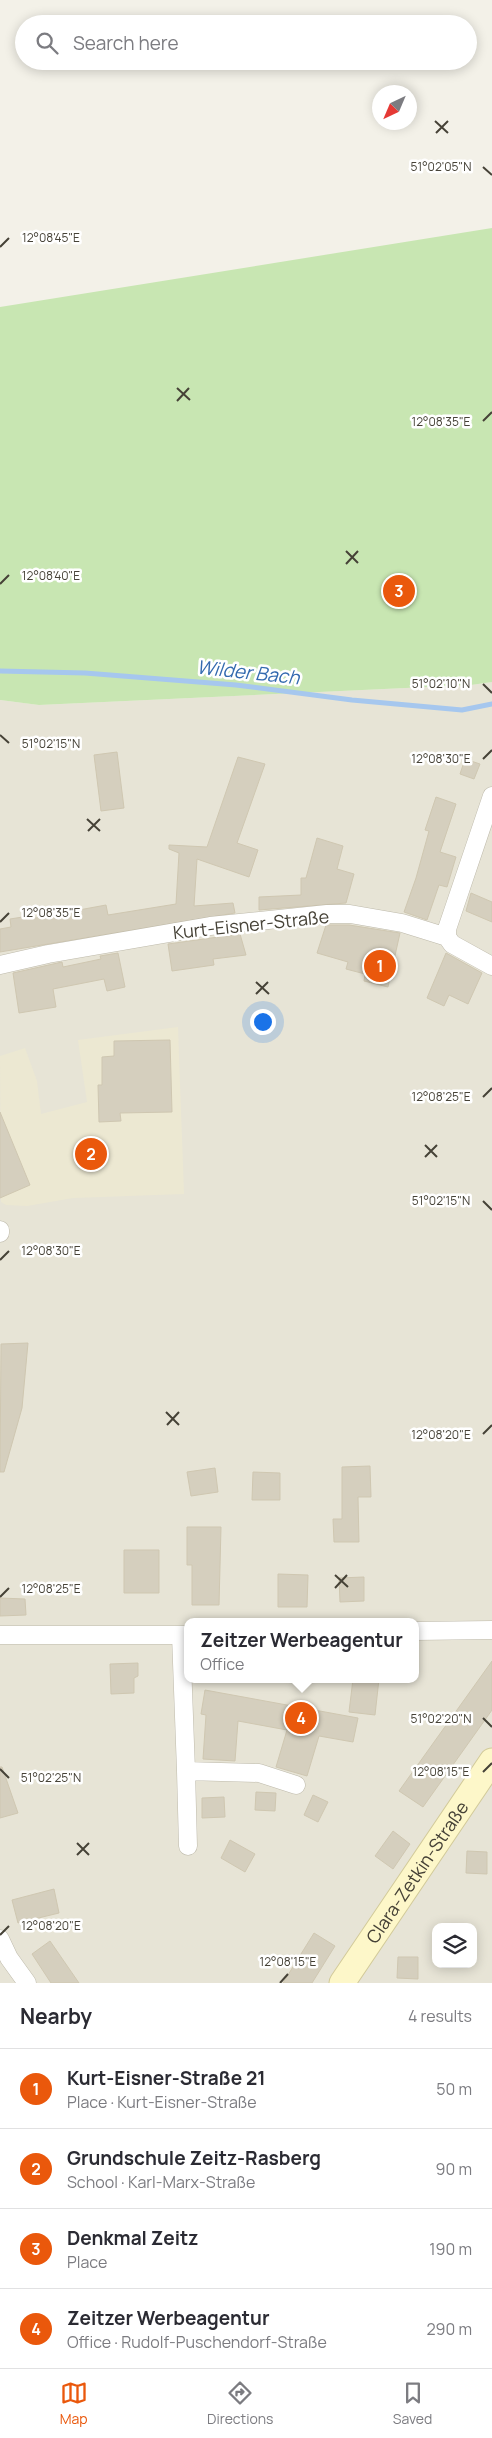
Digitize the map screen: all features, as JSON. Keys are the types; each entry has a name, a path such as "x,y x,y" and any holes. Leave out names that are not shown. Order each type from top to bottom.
{"street":[{"path":"447,937 447,929 492,796"},
{"name":"Kurt-Eisner-Straße","path":"0,965 48,954 210,926 327,914 376,917 447,937 452,944 461,950 492,966"},
{"path":"419,1631 492,1630"},
{"path":"0,1635 184,1635"},
{"path":"185,1683 188,1846"},
{"name":"Clara-Zetkin-Straße","path":"342,1983 492,1761"},
{"path":"186,1771 259,1773 296,1785"},
{"path":"0,1939 9,1958 26,1983"}],"shaded area":[{"path":"492,682 492,1983 0,1983 0,700 39,705 471,685"},
{"path":"178,1027 184,1194 73,1198 27,1206 6,1205 1,1202 0,1056 25,1048 37,1081 41,1114 87,1102 78,1040"}],"green space":[{"path":"492,228 492,682 471,685 39,705 0,700 0,307"}],"building":[{"path":"117,752 124,808 101,811 94,755"},
{"path":"238,757 265,764 237,843 258,850 249,877 197,859 194,906 233,903 235,913 0,952 0,929 11,927 10,919 29,916 30,919 106,905 108,915 176,904 179,853 169,849 169,845 207,847"},
{"path":"465,759 480,764 474,779 460,774"},
{"path":"436,797 456,804 440,852 456,857 447,887 439,885 427,920 404,912 416,878 429,831 425,830"},
{"path":"317,838 343,846 337,869 354,874 346,903 259,910 259,897 301,895 301,878 306,878"},
{"path":"471,893 492,902 492,922 466,911"},
{"path":"326,925 349,925 400,933 388,987 364,981 365,974 346,969 348,962 317,953"},
{"path":"240,934 246,955 213,959 214,965 172,971 168,944"},
{"path":"118,953 125,987 107,991 104,979 53,989 56,1007 19,1013 13,973 62,962 63,967 101,959 100,956"},
{"path":"446,953 482,973 468,1004 449,995 444,1006 427,998"},
{"path":"170,1040 172,1112 120,1113 121,1121 99,1122 98,1085 102,1085 102,1057 114,1056 114,1041"},
{"path":"0,1112 30,1185 0,1198"},
{"path":"28,1343 22,1408 4,1472 0,1472 1,1344"},
{"path":"370,1466 371,1497 358,1497 359,1542 334,1542 333,1519 342,1519 342,1467"},
{"path":"215,1468 218,1492 191,1496 187,1472"},
{"path":"253,1472 280,1473 280,1500 252,1500"},
{"path":"187,1527 221,1527 219,1605 192,1605 192,1565 187,1565"},
{"path":"124,1550 159,1550 159,1593 124,1593"},
{"path":"278,1574 308,1575 307,1607 278,1607"},
{"path":"364,1577 364,1601 340,1602 339,1578"},
{"path":"0,1598 25,1599 26,1615 0,1616"},
{"path":"492,1661 492,1710 423,1807 399,1791"},
{"path":"138,1663 138,1676 134,1678 134,1693 111,1694 110,1664"},
{"path":"353,1683 379,1683 375,1715 349,1712"},
{"path":"205,1690 358,1718 353,1742 319,1736 307,1776 276,1767 287,1730 238,1721 235,1761 203,1759 206,1715 201,1714"},
{"path":"0,1767 2,1767 18,1813 0,1818"},
{"path":"256,1792 276,1793 275,1811 255,1810"},
{"path":"313,1795 328,1802 318,1822 304,1815"},
{"path":"224,1797 225,1817 202,1818 202,1798"},
{"path":"393,1831 410,1844 393,1869 375,1856"},
{"path":"230,1840 255,1854 245,1872 221,1858"},
{"path":"467,1851 487,1852 487,1874 466,1873"},
{"path":"54,1889 59,1913 18,1923 12,1900"},
{"path":"314,1933 335,1946 312,1983 283,1983"},
{"path":"50,1941 79,1983 51,1983 32,1954"},
{"path":"398,1957 418,1957 418,1979 397,1978"}],"waterway":[{"name":"Wilder Bach","path":"0,671 85,673 236,685 352,700 462,710 492,704"}],"place":[{"name":"Denkmal Zeitz","path":"399,591"},
{"name":"Kurt-Eisner-Straße 21","path":"380,966"},
{"name":"Grundschule Zeitz-Rasberg","path":"91,1154"},
{"name":"Zeitzer Werbeagentur","path":"301,1718"}]}
